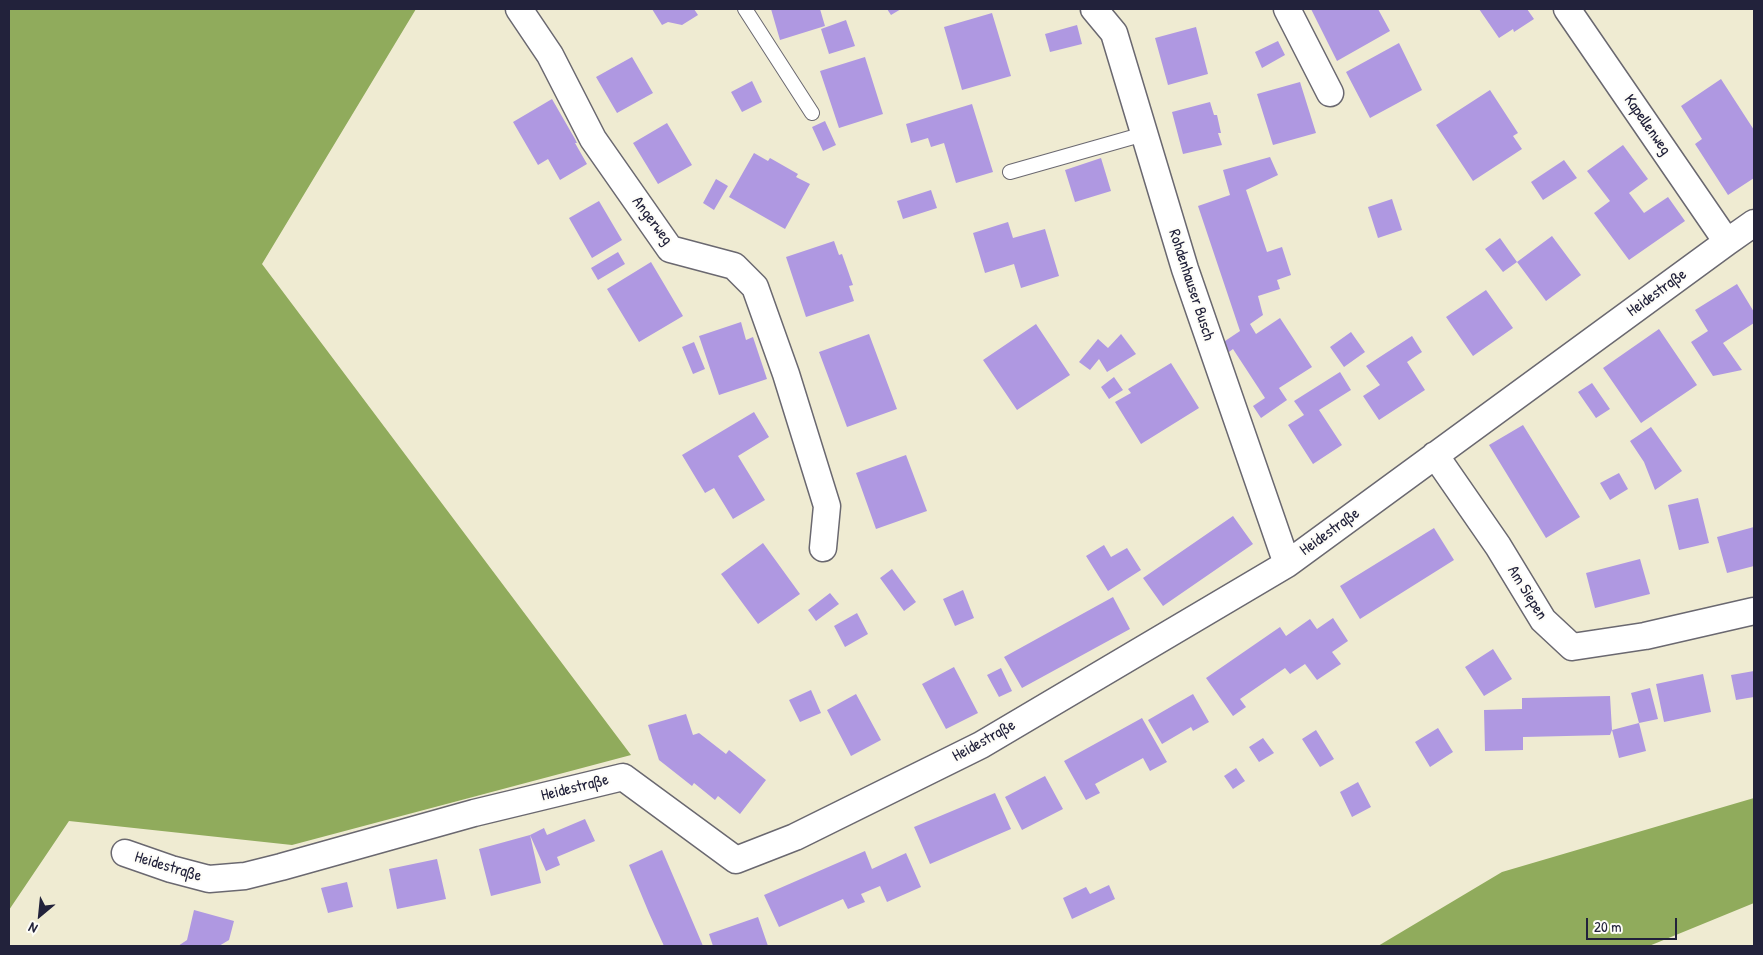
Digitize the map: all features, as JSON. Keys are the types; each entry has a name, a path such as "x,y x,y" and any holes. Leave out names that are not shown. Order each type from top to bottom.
{"street":[{"name":"Angerweg","path":"520,9 550,55 593,139 670,249 734,266 755,287 786,374 827,506 823,548"},
{"name":"Rohdenhauser Busch","path":"1094,9 1114,33 1185,269 1287,564"},
{"path":"1287,9 1330,93"},
{"name":"Kapellenweg","path":"1566,9 1727,242"},
{"name":"Heidestraße","path":"126,853 171,869 209,879 245,876 474,813 623,777 736,860 795,838 981,745 1287,564 1754,223"},
{"name":"Am Siepen","path":"1435,455 1498,546 1543,620 1572,647 1645,636 1754,611"}],"lane":[{"path":"745,9 812,113"},
{"path":"1010,172 1144,134"}],"green space":[{"path":"9,9 416,9 262,264 631,755 292,845 69,821 9,910"},
{"path":"1754,798 1754,903 1649,946 1378,946 1502,872"}],"building":[{"path":"652,9 694,9 698,15 682,25 668,22 662,25"},
{"path":"771,9 820,9 825,26 780,40"},
{"path":"887,9 901,9 891,15"},
{"path":"1311,9 1378,9 1390,31 1337,61"},
{"path":"1479,9 1527,9 1534,19 1514,32 1513,29 1499,38"},
{"path":"992,13 1011,76 962,90 944,27"},
{"path":"846,20 855,46 829,54 821,29"},
{"path":"1077,25 1082,44 1050,52 1045,34"},
{"path":"1196,27 1208,74 1168,85 1155,38"},
{"path":"1278,41 1285,55 1262,68 1255,52"},
{"path":"1399,43 1422,90 1370,118 1346,72"},
{"path":"632,57 653,93 617,113 596,77"},
{"path":"865,57 883,114 839,128 820,71"},
{"path":"1721,79 1754,130 1754,178 1728,195 1695,144 1702,139 1681,106"},
{"path":"752,81 762,102 742,112 731,92"},
{"path":"1300,82 1316,133 1273,145 1257,94"},
{"path":"1490,90 1518,133 1513,136 1522,149 1473,181 1436,125"},
{"path":"552,99 587,164 560,180 548,159 538,165 513,122"},
{"path":"1210,102 1214,115 1217,115 1221,133 1218,133 1222,145 1183,154 1172,112"},
{"path":"972,104 993,172 956,183 944,143 931,147 928,138 911,143 906,124"},
{"path":"825,121 836,145 823,151 812,127"},
{"path":"667,123 692,165 658,184 633,143"},
{"path":"1623,145 1648,179 1629,193 1644,213 1668,197 1685,221 1629,260 1594,213 1610,201 1587,171"},
{"path":"754,153 768,161 770,158 798,174 796,177 810,184 785,229 729,197"},
{"path":"1270,157 1278,175 1246,190 1267,252 1282,247 1291,275 1277,280 1280,289 1258,296 1263,315 1250,324 1256,334 1280,318 1312,367 1279,388 1287,400 1261,418 1253,406 1265,398 1233,349 1229,352 1222,343 1240,331 1198,206 1230,195 1223,170"},
{"path":"1101,158 1111,191 1075,202 1065,170"},
{"path":"1564,160 1577,178 1543,200 1531,182"},
{"path":"716,179 728,186 714,210 703,203"},
{"path":"931,190 937,208 903,219 897,201"},
{"path":"1392,199 1402,230 1378,238 1368,207"},
{"path":"599,201 622,240 592,258 569,218"},
{"path":"1008,222 1013,238 1045,229 1059,276 1021,288 1014,264 985,273 973,233"},
{"path":"1552,236 1581,275 1546,301 1517,262"},
{"path":"1500,238 1517,262 1503,272 1485,249"},
{"path":"834,241 839,255 842,254 853,285 849,286 854,301 806,317 786,257"},
{"path":"618,252 625,264 598,280 591,268"},
{"path":"651,262 683,316 639,342 607,289"},
{"path":"1737,284 1754,312 1754,323 1723,343 1742,370 1713,376 1691,342 1708,331 1695,310"},
{"path":"1486,290 1513,328 1473,356 1446,317"},
{"path":"741,322 746,340 753,337 767,379 719,395 699,336"},
{"path":"1036,324 1070,375 1017,410 983,360"},
{"path":"1659,329 1697,385 1641,423 1603,368"},
{"path":"1351,332 1365,352 1344,367 1330,347"},
{"path":"869,334 897,409 847,427 819,352"},
{"path":"1121,334 1136,354 1107,372 1099,359 1090,370 1079,362 1098,339 1108,348"},
{"path":"1412,336 1422,352 1407,362 1425,390 1379,420 1363,396 1380,385 1366,366"},
{"path":"694,342 705,369 693,374 682,347"},
{"path":"1171,363 1199,408 1141,444 1115,402 1131,393 1128,389"},
{"path":"1340,372 1351,390 1319,410 1342,445 1313,464 1288,425 1304,415 1294,401"},
{"path":"1114,377 1123,390 1109,399 1101,387"},
{"path":"1592,383 1610,409 1596,418 1578,392"},
{"path":"754,412 769,437 738,456 765,500 733,519 714,488 705,493 682,455"},
{"path":"1523,425 1580,517 1546,538 1489,445"},
{"path":"1651,427 1682,471 1655,490 1644,462 1630,441"},
{"path":"906,455 927,511 876,529 856,473"},
{"path":"1619,473 1628,489 1610,500 1600,483"},
{"path":"1698,498 1709,543 1679,550 1668,505"},
{"path":"1233,516 1253,544 1163,606 1143,578"},
{"path":"1754,527 1754,566 1727,573 1717,537"},
{"path":"1434,528 1454,560 1360,619 1340,586"},
{"path":"763,543 800,594 758,624 721,574"},
{"path":"1104,545 1111,557 1127,548 1141,570 1108,591 1086,556"},
{"path":"1640,559 1650,594 1595,608 1586,573"},
{"path":"892,569 916,602 904,611 880,578"},
{"path":"963,590 974,618 955,626 943,599"},
{"path":"830,593 839,604 816,621 808,610"},
{"path":"1113,597 1130,629 1022,688 1004,657"},
{"path":"857,613 868,634 845,647 834,626"},
{"path":"1333,618 1348,641 1332,652 1341,664 1317,680 1305,664 1290,674 1285,668 1240,699 1246,707 1233,716 1206,678 1280,627 1286,636 1310,619 1317,629"},
{"path":"1493,649 1512,679 1484,696 1465,667"},
{"path":"954,667 978,713 946,729 922,684"},
{"path":"1001,668 1012,691 999,697 987,675"},
{"path":"1754,671 1754,697 1736,700 1731,675"},
{"path":"1703,674 1711,712 1664,722 1656,684"},
{"path":"1650,688 1658,719 1639,723 1631,693"},
{"path":"811,690 821,713 800,722 789,700"},
{"path":"856,694 881,740 851,756 827,710"},
{"path":"1193,694 1209,722 1193,731 1191,727 1162,744 1148,720"},
{"path":"1610,696 1612,730 1610,735 1523,737 1523,750 1485,751 1484,710 1522,709 1522,698"},
{"path":"686,714 693,735 699,733 726,754 729,750 766,780 740,814 718,796 715,800 694,783 692,786 659,760 648,725"},
{"path":"1142,718 1167,762 1150,771 1143,758 1095,784 1100,793 1086,800 1064,761"},
{"path":"1639,723 1646,751 1619,758 1612,730"},
{"path":"1438,728 1453,752 1430,767 1415,742"},
{"path":"1316,730 1334,759 1320,767 1302,739"},
{"path":"1263,738 1274,753 1259,762 1249,747"},
{"path":"1236,768 1245,781 1233,789 1224,776"},
{"path":"1045,776 1063,809 1022,830 1005,797"},
{"path":"1358,782 1371,807 1352,817 1340,792"},
{"path":"995,793 1011,829 930,864 914,827"},
{"path":"585,819 595,841 557,857 560,865 546,871 530,835 544,828 547,835"},
{"path":"530,835 541,883 491,896 479,849"},
{"path":"662,850 703,946 664,946 649,913 629,865"},
{"path":"865,851 872,869 906,853 921,887 887,902 880,886 861,894 865,902 848,909 843,899 779,927 764,895"},
{"path":"437,859 446,899 397,909 389,869"},
{"path":"347,882 353,907 328,913 321,888"},
{"path":"1109,885 1115,899 1072,919 1063,898 1086,887 1090,894"},
{"path":"194,910 234,921 229,940 219,946 178,946 187,940"},
{"path":"758,917 768,946 713,946 709,934"}]}
